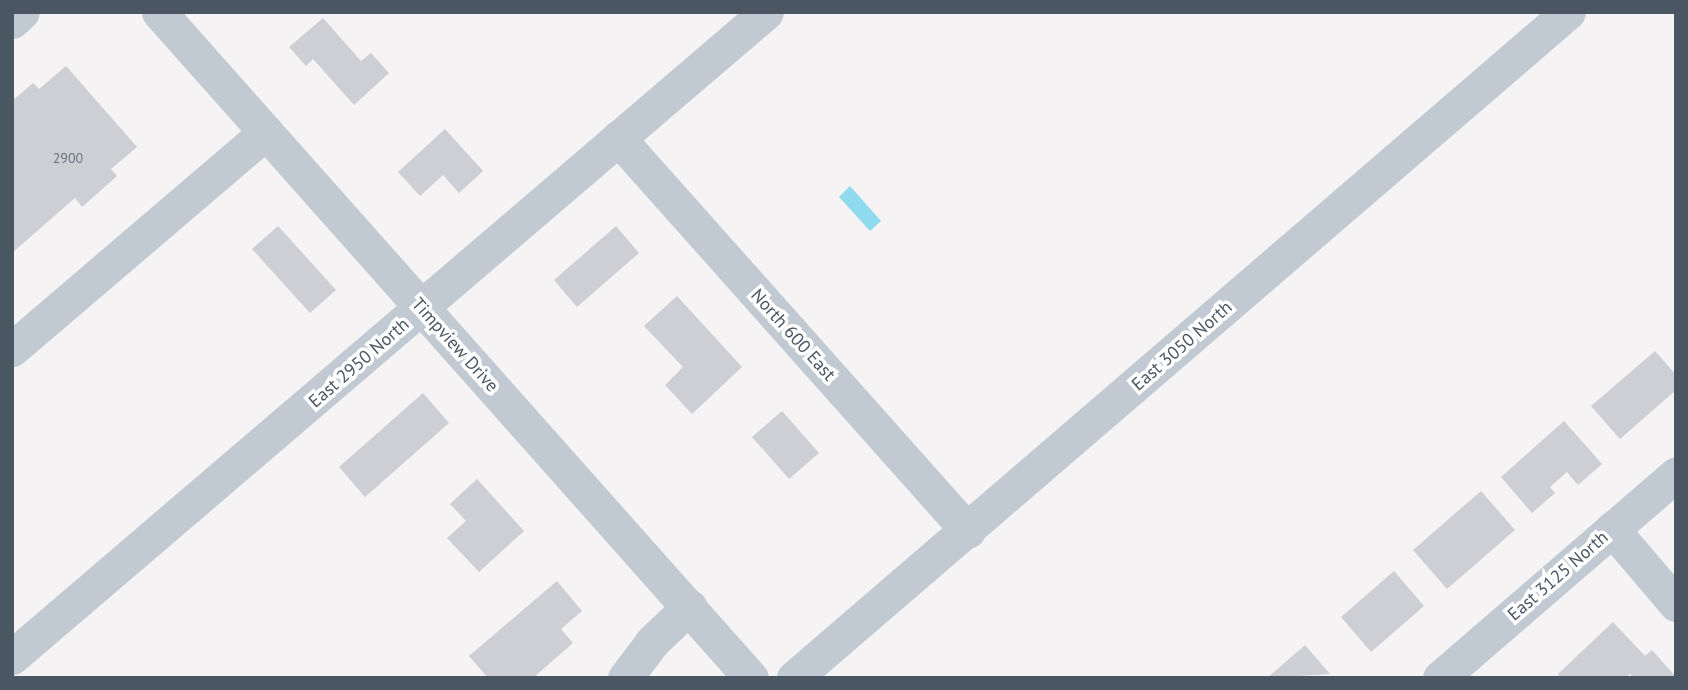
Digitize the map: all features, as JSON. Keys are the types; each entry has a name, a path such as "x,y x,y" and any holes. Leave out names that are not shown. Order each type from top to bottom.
{"street":[{"path":"12,21 22,12"},
{"name":"Timpview Drive","path":"159,12 751,678"},
{"name":"East 2950 North","path":"12,657 766,12"},
{"name":"East 3050 North","path":"794,678 1568,12"},
{"path":"12,349 266,132"},
{"name":"North 600 East","path":"618,138 968,531"},
{"name":"East 3125 North","path":"1440,678 1676,474"},
{"path":"1612,529 1676,604"},
{"path":"625,678 653,641 689,607"}],"water":[{"path":"850,186 881,221 870,231 839,197"}],"building":[{"path":"323,18 361,61 371,53 389,73 354,105 313,59 306,66 289,47"},
{"path":"66,66 137,147 111,169 117,176 82,207 75,198 12,253 12,101 33,83 39,89"},
{"path":"445,129 483,171 459,193 443,175 420,196 398,172"},
{"path":"278,226 336,290 310,313 252,249"},
{"path":"616,226 639,253 577,307 554,280"},
{"path":"677,296 742,367 692,414 665,385 683,367 644,326"},
{"path":"1655,351 1676,375 1676,390 1620,439 1591,406"},
{"path":"423,393 449,423 365,497 339,467"},
{"path":"782,411 819,453 789,479 752,437"},
{"path":"1564,421 1602,464 1578,485 1567,472 1550,487 1555,493 1532,513 1501,477"},
{"path":"477,479 524,531 479,572 447,538 466,521 450,504"},
{"path":"1481,491 1515,530 1447,589 1413,550"},
{"path":"1394,571 1424,606 1371,652 1341,617"},
{"path":"557,581 582,611 561,629 573,643 533,678 488,678 469,656"},
{"path":"1613,622 1645,656 1652,650 1676,677 1634,678 1630,674 1625,678 1561,678 1558,674"},
{"path":"1305,645 1330,674 1267,678"}]}
